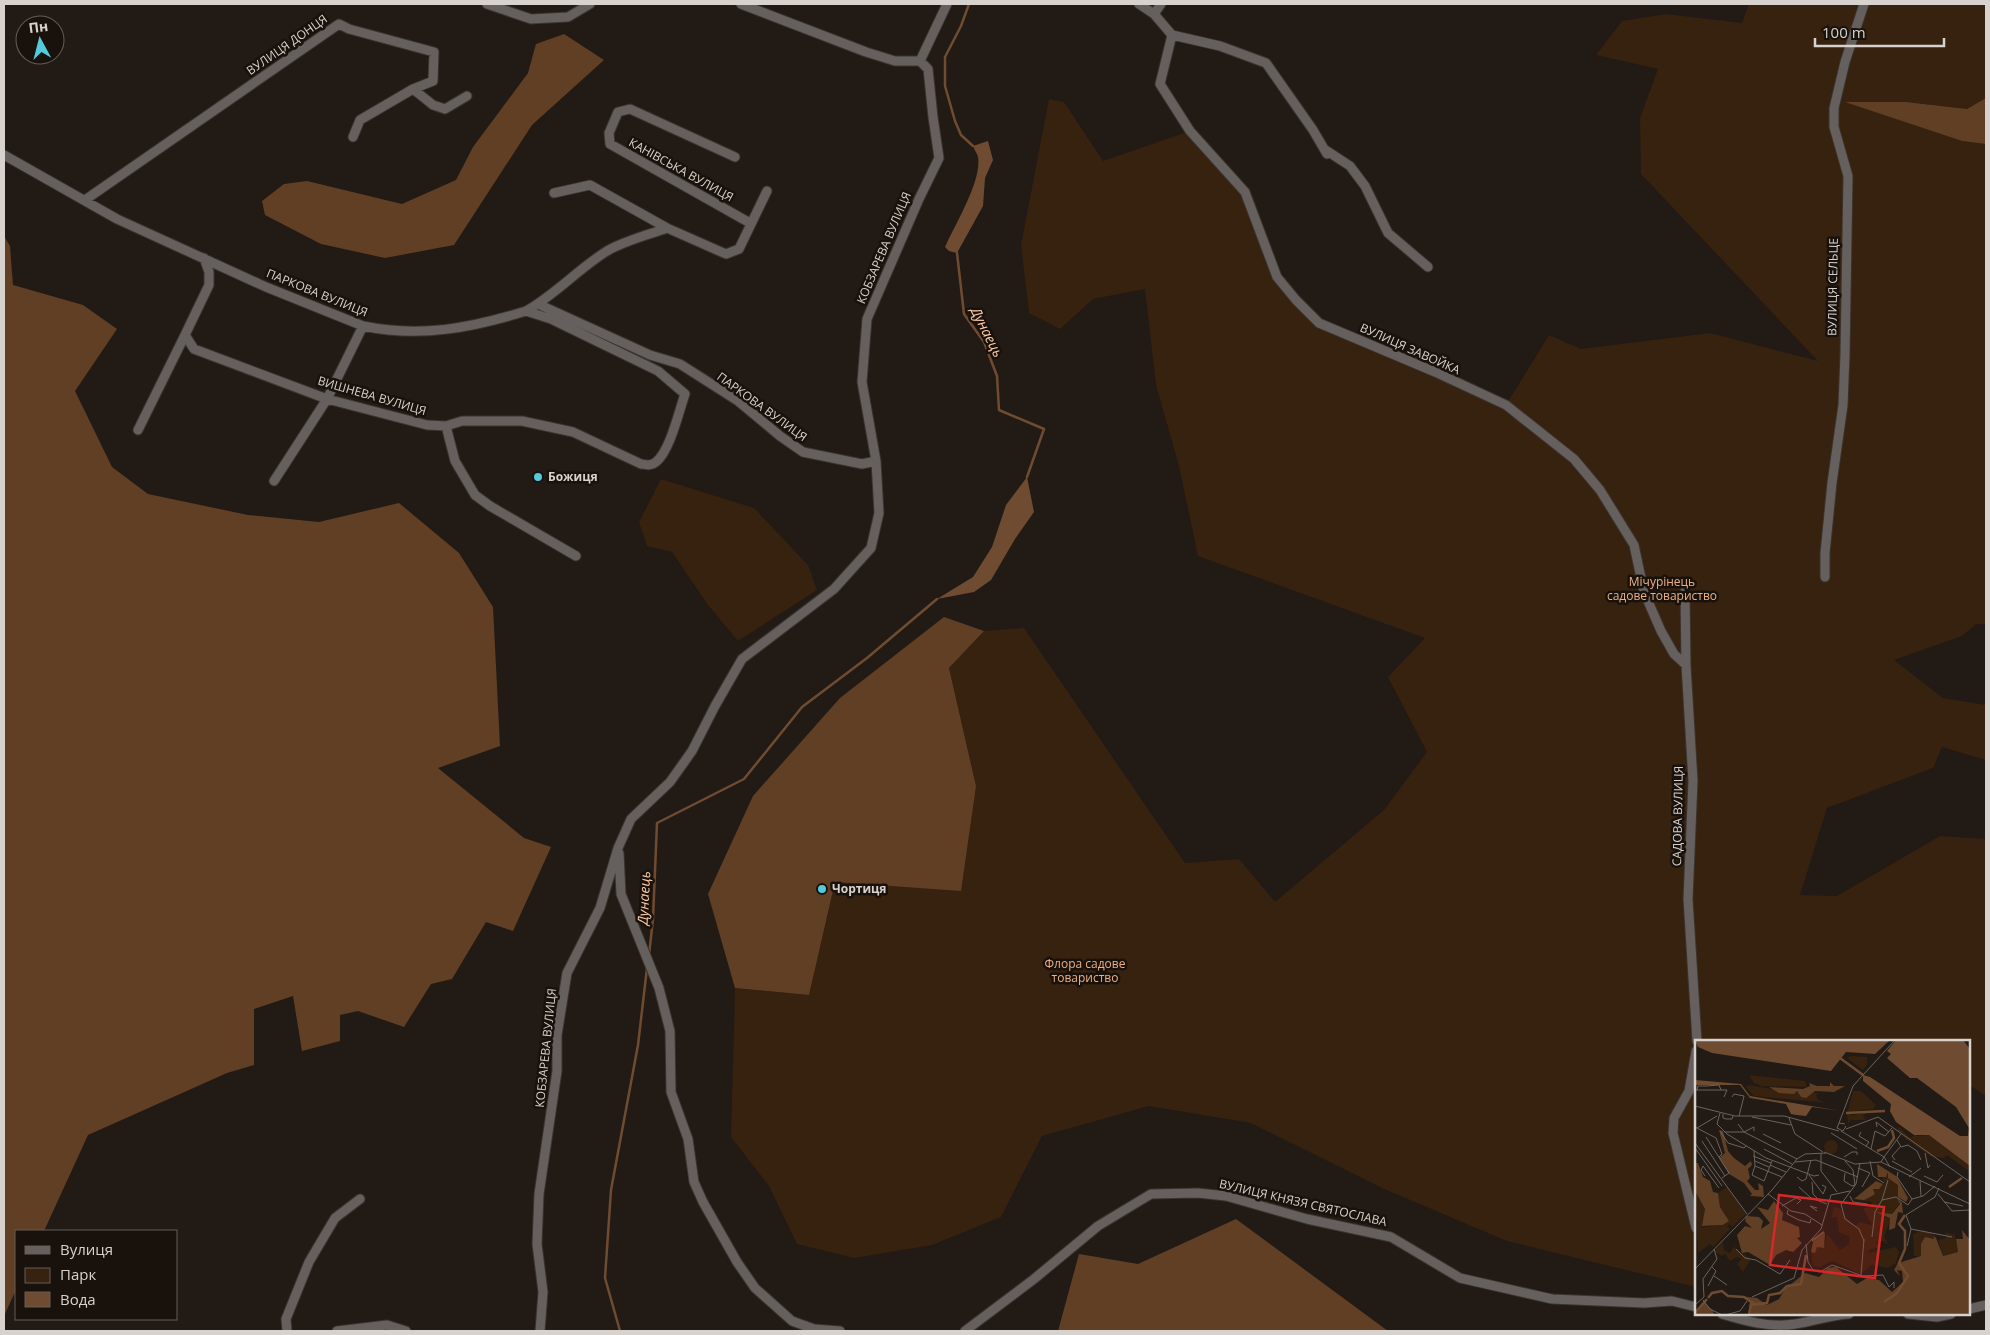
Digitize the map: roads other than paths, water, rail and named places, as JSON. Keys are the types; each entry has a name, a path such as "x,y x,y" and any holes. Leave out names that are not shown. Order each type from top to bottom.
{"street":[{"path":"488,4 531,19 568,17 590,4"},
{"path":"744,4 866,52 895,60 920,61 946,4"},
{"path":"1139,4 1154,14 1172,35 1220,46 1266,63 1313,130 1325,152 1350,166 1365,186 1388,233 1428,267"},
{"path":"1154,14 1161,4"},
{"name":"ВУЛИЦЯ СЕЛЬЦЕ","path":"1825,577 1825,553 1832,483 1843,405 1845,355 1848,176 1834,128 1834,108 1845,62 1864,4"},
{"name":"ВУЛИЦЯ ДОНЦЯ","path":"85,200 339,24 349,29 434,52 433,81 413,89 360,120 354,137"},
{"name":"ВУЛИЦЯ ЗАВОЙКА","path":"1172,35 1160,84 1190,131 1245,192 1265,250 1277,277 1319,323 1435,372 1506,405 1574,459 1600,490 1634,545 1644,592 1654,616 1674,654 1686,665"},
{"name":"КОБЗАРЕВА ВУЛИЦЯ","path":"540,1331 543,1292 537,1244 539,1194 557,1071 557,1035 567,974 600,908 618,848 631,819 670,782 692,751 742,659 834,588 871,548 879,513 876,461 862,382 867,319 919,199 939,158 932,117 928,69 920,61"},
{"path":"413,89 433,105 446,109 467,96"},
{"name":"КАНІВСЬКА ВУЛИЦЯ","path":"734,157 630,109 618,112 609,133 610,144 750,223"},
{"name":"ПАРКОВА ВУЛИЦЯ","path":"4,155 117,219 266,287 363,326 380,329 445,331 526,311 538,304 650,355 680,364 738,401 780,436 803,452 862,464 876,461"},
{"path":"554,193 590,185 668,228 726,254 739,249 767,191"},
{"path":"538,304 608,250 668,228"},
{"path":"138,430 209,285 209,272 204,258"},
{"name":"ВИШНЕВА ВУЛИЦЯ","path":"185,335 194,349 328,399 427,425 446,426 462,422 522,421 573,432 641,464 650,466 657,462 666,447 685,394 658,371 551,319 526,311"},
{"path":"274,481 328,399 363,326"},
{"path":"650,355 658,371"},
{"path":"446,426 456,461 475,495 576,556"},
{"name":"САДОВА ВУЛИЦЯ","path":"1685,590 1686,665 1692,781 1688,899 1696,1040"},
{"path":"618,848 622,894 658,988 670,1031 671,1092 688,1139 694,1182 703,1202 737,1262 755,1288 792,1320 814,1329 840,1331"},
{"path":"1695,1057 1689,1091 1674,1118 1673,1133 1695,1224"},
{"name":"ВУЛИЦЯ КНЯЗЯ СВЯТОСЛАВА","path":"965,1331 1034,1279 1098,1226 1151,1194 1198,1193 1226,1196 1307,1219 1391,1237 1460,1278 1552,1299 1644,1303 1672,1301 1695,1307"},
{"path":"287,1331 286,1319 309,1262 335,1218 360,1199"},
{"path":"1970,1309 1986,1305"},
{"path":"1725,1315 1752,1323 1793,1324 1832,1315"},
{"path":"1918,1315 1937,1317 1946,1315"},
{"path":"337,1331 387,1325 406,1331"}],"water":[{"path":"988,141 993,160 985,178 983,206 957,253 949,251 945,247 967,202 976,178 978,157 973,146"},
{"path":"1027,477 1034,512 1015,539 991,580 974,592 937,599 973,577 992,547 1006,505"}],"waterway":[{"name":"Дунаець","path":"969,4 961,26 945,57 945,86 961,135 973,146"},
{"name":"Дунаець","path":"957,253 964,314 984,342 997,376 999,410 1044,429 1027,477"},
{"name":"Дунаець","path":"649,955 653,919 657,823 744,779 802,707 867,658 937,599"},
{"name":"Дунаець","path":"620,1331 605,1278 611,1190 638,1045 647,968"}],"place":[{"name":"Божиця","path":"538,477"},
{"name":"Чортиця","path":"822,889"}],"park label":[{"name":"Мічурінець садове товариство","path":"1662,589"},
{"name":"Флора садове товариство","path":"1085,971"}]}
